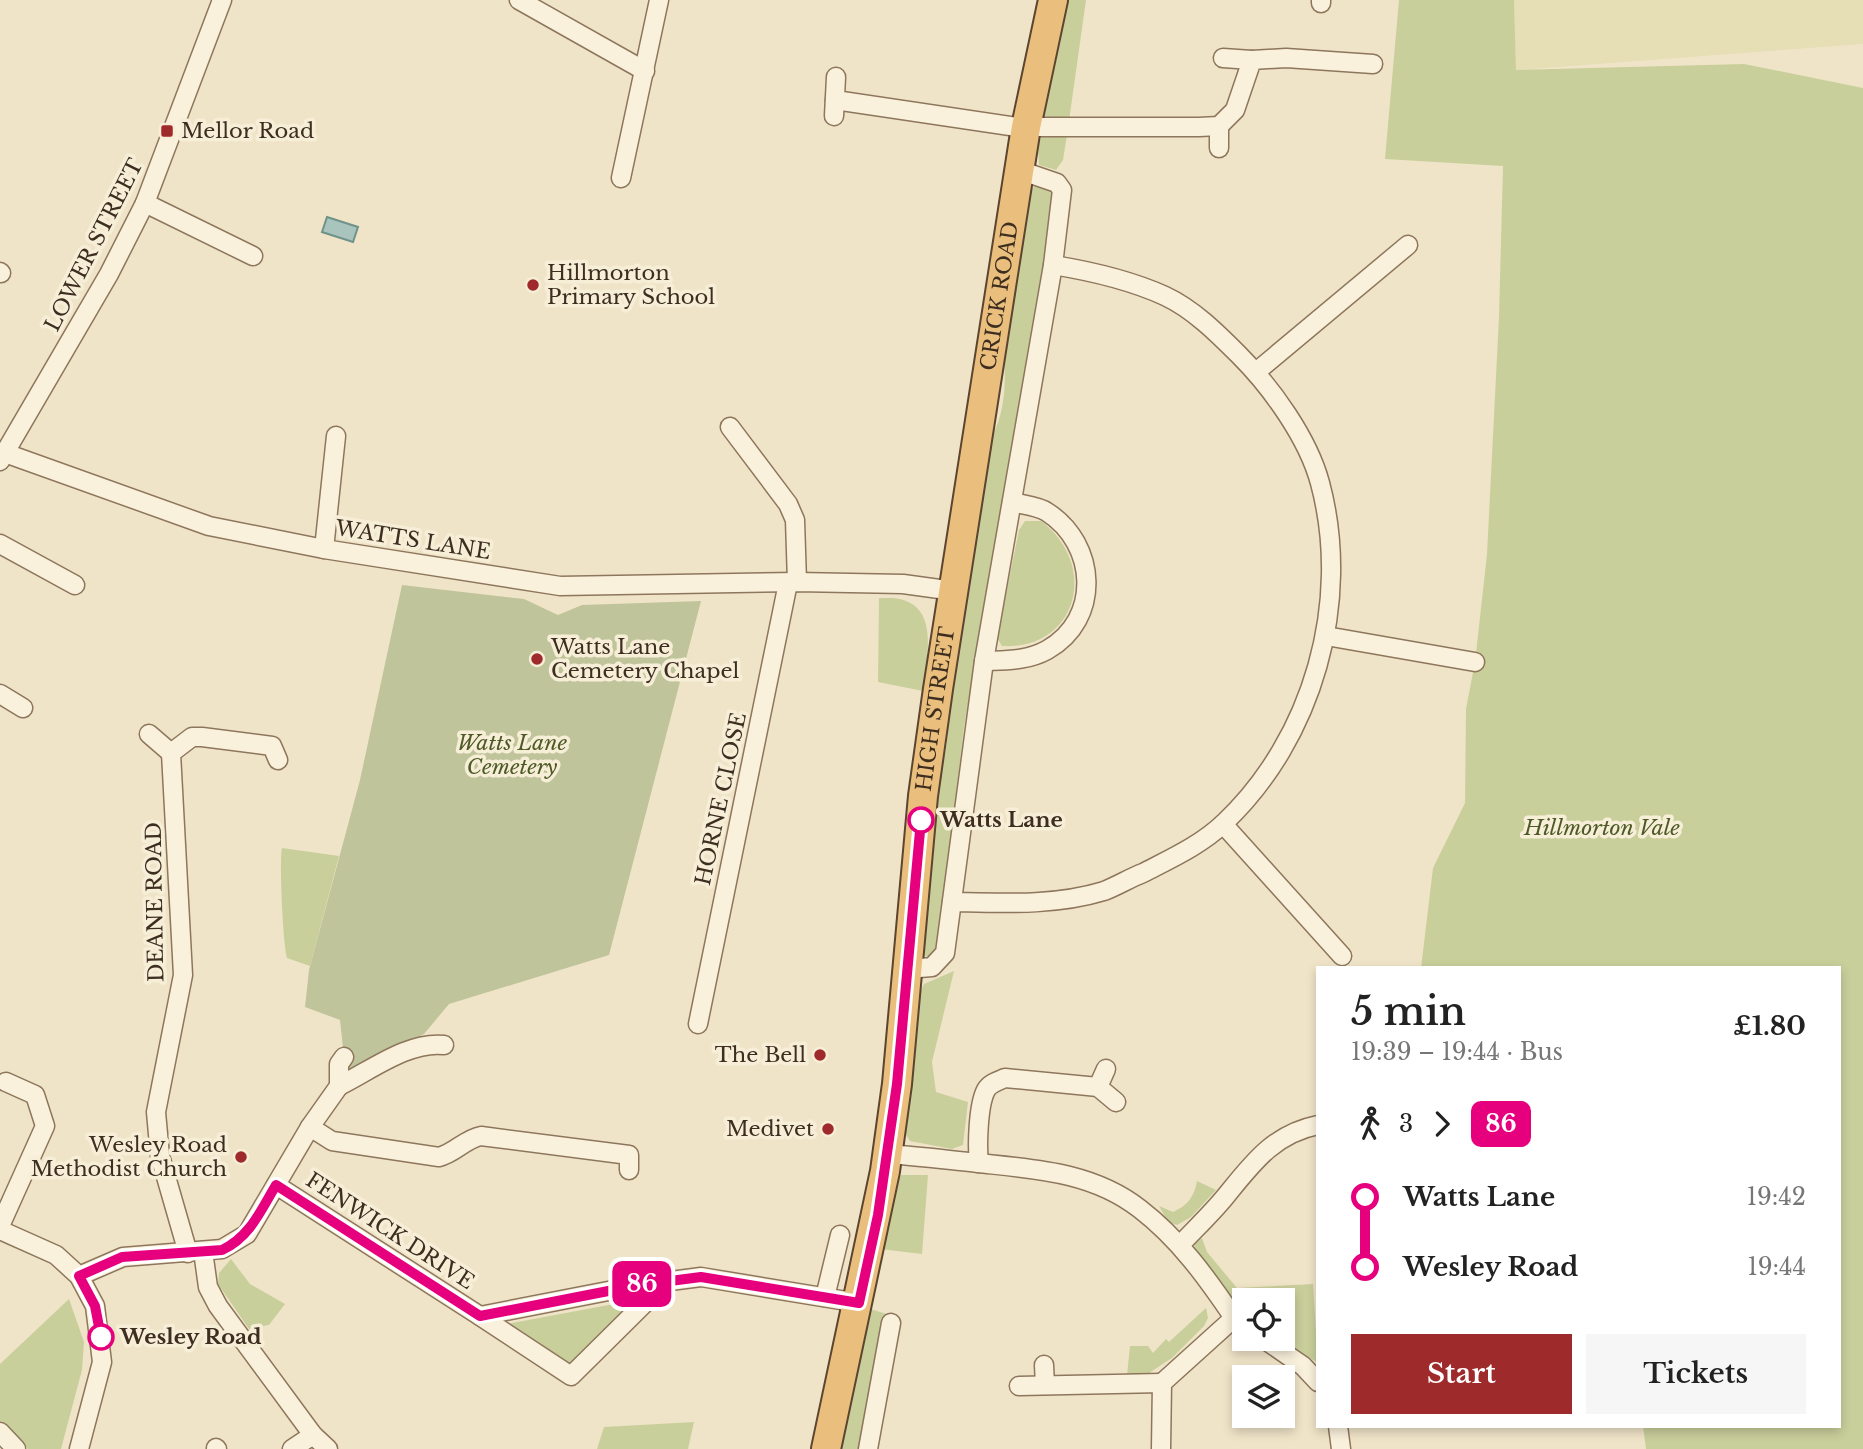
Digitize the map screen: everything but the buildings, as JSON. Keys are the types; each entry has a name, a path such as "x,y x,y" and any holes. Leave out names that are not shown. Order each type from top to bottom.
{"highway":[{"name":"CRICK ROAD","path":"954,591 1022,172 1026,127 1052,0"},
{"name":"HIGH STREET","path":"826,1449 859,1303 887,1154 923,796 954,591"}],"street":[{"name":"LOWER STREET","path":"2,457 109,274 145,203 222,0"},
{"path":"519,0 645,71"},
{"path":"621,178 659,0"},
{"path":"1223,58 1286,58 1373,64"},
{"path":"1219,148 1219,126 1234,110 1252,60"},
{"path":"836,77 834,108 1026,127 1219,126"},
{"path":"907,969 932,967 945,953 984,661 1053,265 1062,190 1057,183 1022,172"},
{"path":"145,203 253,256"},
{"path":"1256,372 1408,245"},
{"path":"952,902 1043,902 1104,891 1176,857 1223,824 1277,759 1310,695 1326,636 1331,548 1320,482 1287,414 1256,372 1210,327 1165,296 1090,271 1053,265"},
{"name":"HORNE CLOSE","path":"698,1024 793,582 796,520 788,504 730,427"},
{"path":"324,550 336,436"},
{"name":"WATTS LANE","path":"2,457 209,526 324,550 560,586 793,582 903,584 954,591"},
{"path":"984,661 1023,659 1057,642 1080,614 1086,587 1082,549 1066,527 1045,511 1012,502"},
{"path":"0,544 75,585"},
{"path":"1326,636 1475,662"},
{"path":"0,694 23,708"},
{"path":"149,734 171,753 192,737 277,747"},
{"name":"DEANE ROAD","path":"171,753 178,834 183,975 156,1112 156,1134 208,1287 218,1306 313,1435 328,1449"},
{"path":"1223,824 1342,956"},
{"path":"79,1276 122,1257 222,1250 247,1234 310,1128 339,1086 410,1050 428,1043 444,1045"},
{"path":"339,1086 339,1064 344,1057"},
{"path":"1098,1087 1107,1069"},
{"path":"979,1163 977,1147 988,1087 1005,1078 1098,1087 1116,1102"},
{"path":"6,1082 34,1095 45,1126 0,1228 56,1255 79,1276 95,1306 101,1337 102,1362 79,1449"},
{"path":"1180,1245 1226,1196 1250,1163 1298,1129 1316,1125"},
{"path":"310,1128 332,1141 439,1157 448,1155 471,1138 481,1136 629,1155 629,1170"},
{"path":"887,1154 1043,1169 1081,1178 1139,1208 1180,1245 1232,1313"},
{"name":"FENWICK DRIVE","path":"276,1185 480,1316 565,1375 571,1376 668,1280"},
{"path":"825,1297 840,1235"},
{"name":"FENWICK DRIVE","path":"480,1316 668,1280 701,1277 859,1303"},
{"path":"868,1449 872,1380 891,1323"},
{"path":"1020,1386 1162,1383 1232,1328"},
{"path":"1281,1351 1303,1366 1316,1380"},
{"path":"1044,1365 1045,1385"},
{"path":"1161,1449 1162,1383"},
{"path":"1338,1428 1341,1449"},
{"path":"0,1432 16,1449"},
{"path":"292,1449 313,1435"}],"shaded area":[{"path":"1514,0 1863,0 1863,44 1516,70"}],"green space":[{"path":"1064,0 1086,0 1069,121 1043,120"},
{"name":"Hillmorton Vale","path":"1399,0 1514,0 1516,70 1744,64 1863,88 1863,1449 1646,1449 1643,1428 1841,1428 1841,966 1421,966 1433,868 1465,803 1466,709 1475,662 1487,554 1499,317 1503,166 1385,159"},
{"path":"1067,135 1063,160 1056,170 1039,165 1038,147 1041,137"},
{"path":"1038,184 1052,189 1053,204 964,727 938,952 929,957 922,955 932,792 946,748 948,725 945,702 989,440 1002,410 1004,398 1003,352 1029,191"},
{"path":"1025,521 1041,521 1059,539 1070,560 1074,581 1072,602 1063,620 1048,634 1028,644 1002,646 997,638 1019,530"},
{"name":"Watts Lane Cemetery","path":"402,585 524,599 558,615 582,605 701,601 609,955 449,1004 424,1034 351,1074 344,1057 340,1020 305,1007 309,970 360,780"},
{"path":"879,598 906,601 916,607 923,616 927,628 928,654 923,691 878,682"},
{"path":"282,848 339,856 310,966 287,958 282,903"},
{"path":"954,971 932,1062 936,1092 968,1102 963,1145 952,1149 910,1141 903,1130 920,993 924,984"},
{"path":"901,1175 928,1175 922,1254 880,1249 892,1186"},
{"path":"1197,1181 1216,1190 1191,1217 1177,1225 1168,1222 1159,1206 1173,1212 1183,1206 1190,1200"},
{"path":"1202,1238 1207,1252 1237,1288 1232,1288 1232,1296 1196,1253 1194,1244"},
{"path":"231,1259 250,1284 285,1304 269,1325 249,1329 218,1284 219,1273"},
{"path":"1313,1284 1316,1362 1295,1348 1295,1288 1237,1288"},
{"path":"69,1299 84,1342 82,1370 61,1449 28,1449 0,1421 0,1364"},
{"path":"630,1301 632,1303 571,1365 562,1365 501,1325"},
{"path":"867,1308 887,1314 863,1449 842,1449"},
{"path":"1206,1308 1208,1318 1204,1326 1172,1358 1149,1373 1127,1375 1130,1346 1148,1346 1153,1353 1166,1339 1169,1342"},
{"path":"694,1422 688,1449 597,1449 604,1427"}],"water":[{"path":"327,217 358,227 353,242 322,232"}],"bus line":[{"name":"86","path":"101,1337 95,1306 79,1276 122,1257 222,1250 247,1234 276,1185 480,1316 639,1285 701,1277 859,1303 878,1215 897,1084 921,820"}],"place":[{"name":"Mellor Road","path":"167,131"},
{"name":"Hillmorton Primary School","path":"533,285"},
{"name":"Watts Lane Cemetery Chapel","path":"537,659"},
{"name":"Watts Lane","path":"921,820"},
{"name":"The Bell","path":"820,1055"},
{"name":"Medivet","path":"828,1129"},
{"name":"Wesley Road Methodist Church","path":"241,1157"},
{"name":"Wesley Road","path":"101,1337"}]}
